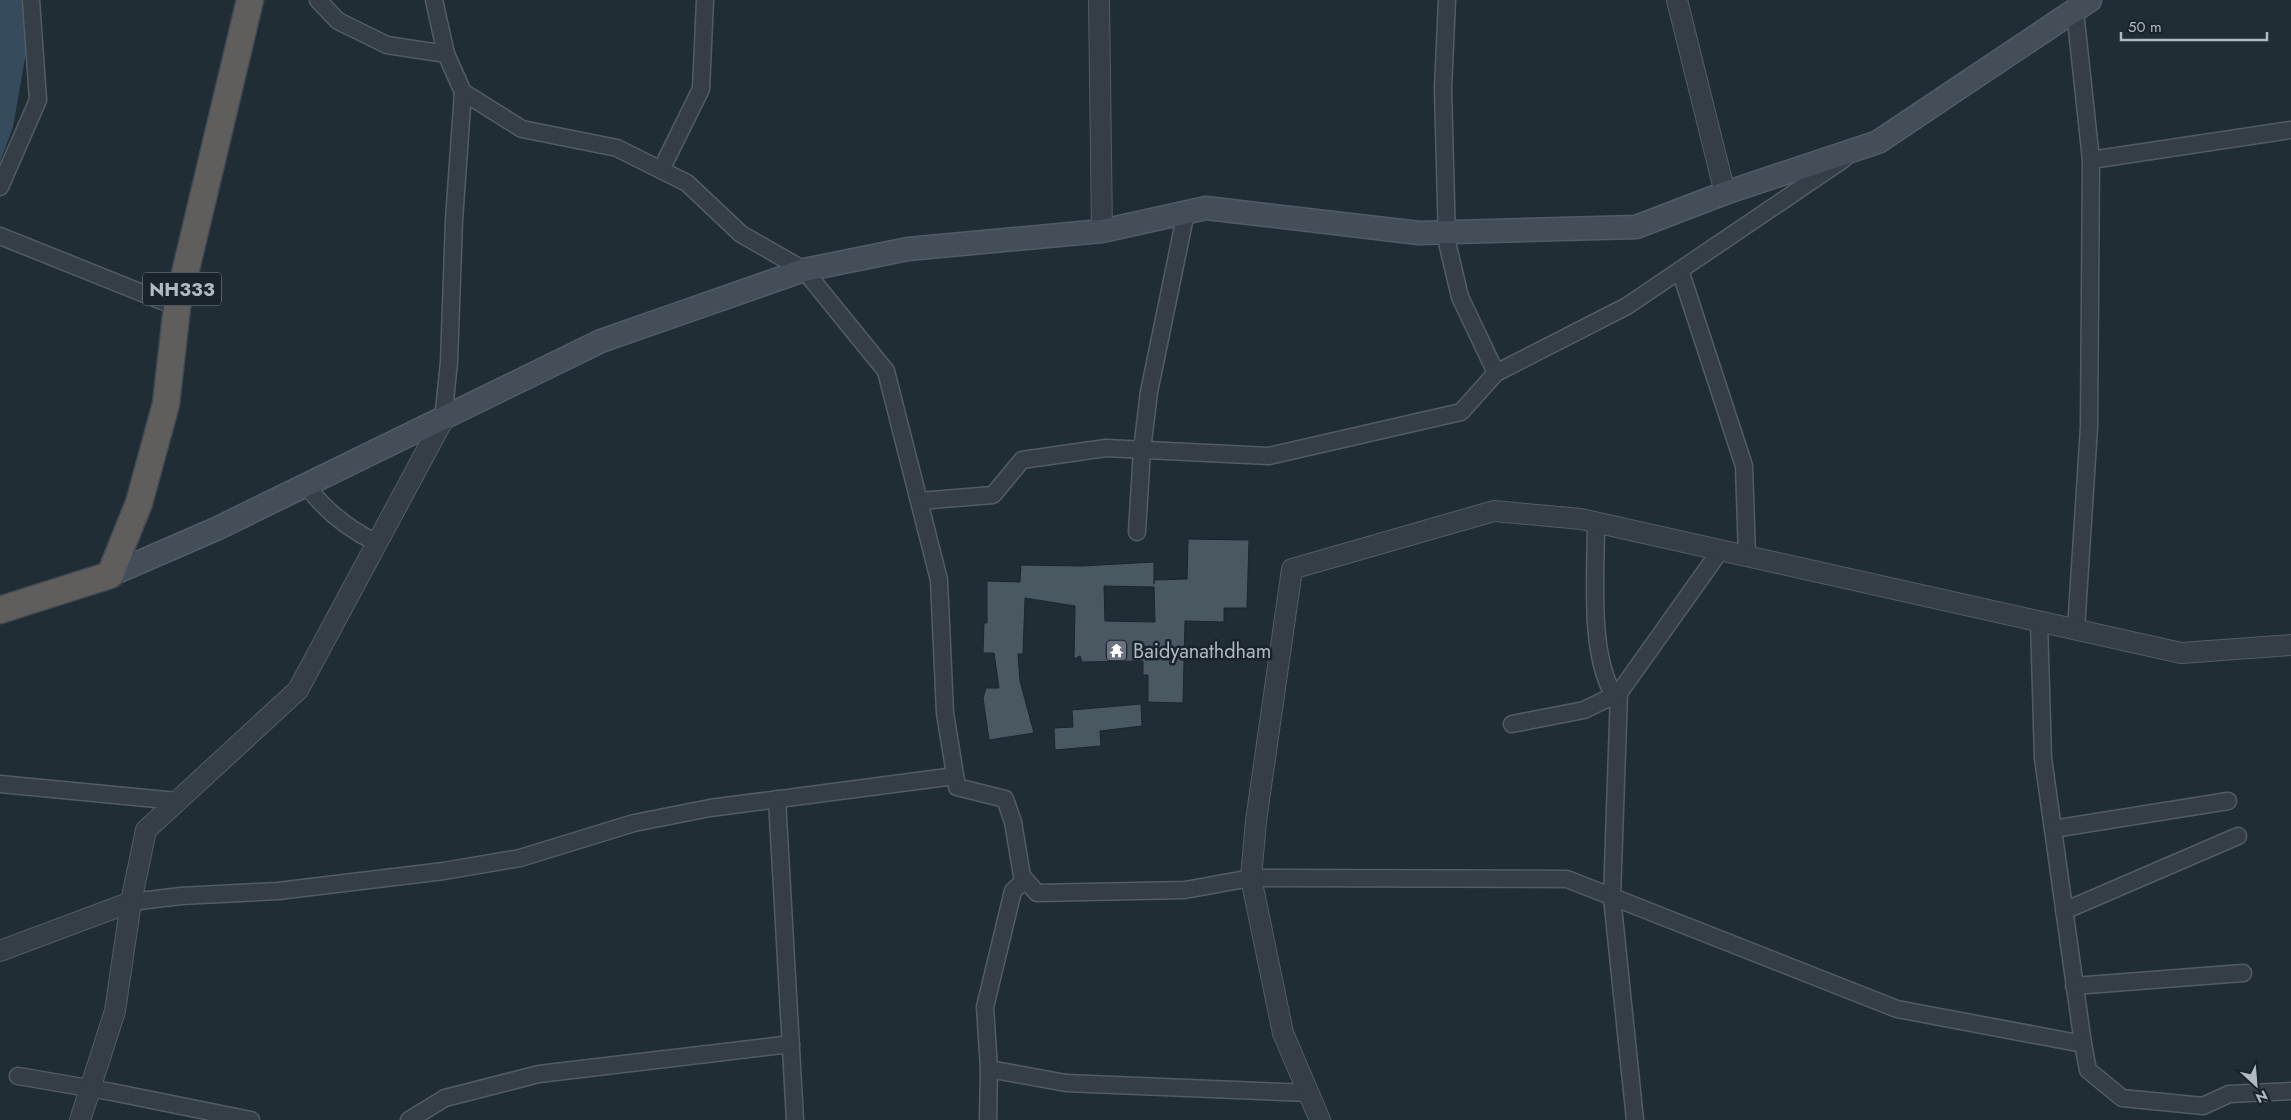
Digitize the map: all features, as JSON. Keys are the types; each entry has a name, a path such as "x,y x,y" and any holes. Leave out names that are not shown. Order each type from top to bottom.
{"highway":[{"name":"NH333","path":"110,575 139,503 166,404 178,307 250,0"},
{"path":"0,610 110,575"}],"main road":[{"path":"110,575 216,530 601,341 804,270 908,249 1102,231 1206,208 1419,233 1636,227 1725,193 1878,142 2082,5"}],"street":[{"path":"0,187 38,100 31,0"},
{"path":"318,0 338,22 387,45 446,54"},
{"path":"80,1120 115,1011 131,902 146,830 298,690 443,420 449,362 454,220 463,92 446,54 434,0"},
{"path":"661,170 701,89 705,0"},
{"path":"1099,0 1102,231"},
{"path":"1447,0 1443,88 1447,242 1460,297 1496,373"},
{"path":"1677,0 1725,193"},
{"path":"2076,630 2089,427 2091,160 2082,5"},
{"path":"463,92 522,129 617,148 687,183 742,234 804,270 886,371 939,580 945,713 957,787 1005,799 1013,822 1022,876 1037,893 1185,890 1251,878 1568,879 1897,1009 2083,1044"},
{"path":"2091,160 2291,130"},
{"path":"919,501 993,494 1022,460 1106,448 1269,456 1461,412 1496,373 1627,306 1860,148"},
{"path":"1137,532 1142,450 1149,392 1186,212"},
{"path":"0,236 178,307"},
{"path":"1680,270 1744,466 1747,556"},
{"path":"306,486 321,506 338,520 377,543"},
{"path":"1320,1120 1282,1033 1251,878 1256,821 1292,569 1494,511 1596,523 2182,653 2291,645"},
{"path":"1596,523 1596,620 1604,677 1611,690 1619,693"},
{"path":"1512,724 1584,710 1619,693 1720,551"},
{"path":"2039,622 2043,758 2074,986 2088,1070 2122,1098 2204,1106 2229,1094 2291,1091"},
{"path":"1619,693 1612,897 1635,1120"},
{"path":"0,951 131,902 181,896 278,891 444,871 520,858 634,823 710,808 955,776"},
{"path":"0,784 177,802"},
{"path":"777,799 795,1120"},
{"path":"2053,829 2228,801"},
{"path":"2064,911 2238,836"},
{"path":"988,1120 989,1069 986,1007 1013,891 1025,880"},
{"path":"2074,986 2243,973"},
{"path":"409,1120 445,1098 539,1074 791,1044"},
{"path":"989,1069 1066,1083 1308,1093"},
{"path":"18,1076 91,1088 251,1120"}],"water":[{"path":"0,0 31,0 34,7 13,127 0,162"}],"building":[{"path":"1188,539 1249,540 1247,608 1224,608 1224,622 1185,621 1183,703 1148,702 1148,675 1143,675 1143,661 1082,662 1080,656 1074,659 1075,606 1025,598 1023,654 1018,654 1020,681 1034,733 989,740 983,698 986,688 999,688 994,653 983,653 984,623 987,623 987,581 1020,582 1021,565 1082,566 1154,562 1154,580 1187,579","holes":["1104,586 1154,587 1155,622 1105,621"]},
{"path":"1141,704 1142,726 1100,731 1101,746 1055,750 1054,728 1073,727 1072,710"}],"place":[{"name":"Baidyanathdham","path":"1117,651"}]}
